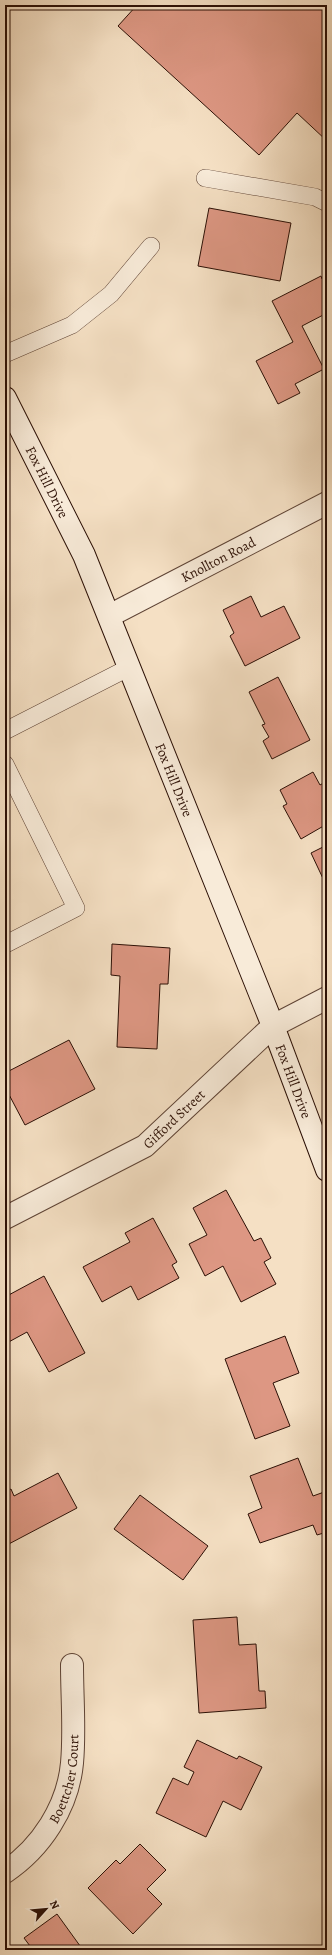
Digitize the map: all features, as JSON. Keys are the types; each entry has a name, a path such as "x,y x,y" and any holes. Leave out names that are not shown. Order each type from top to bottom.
{"street":[{"name":"Fox Hill Drive","path":"5,398 84,555 273,1026 327,1170"},
{"name":"Knollton Road","path":"109,616 327,503"},
{"name":"Gifford Street","path":"5,1218 144,1146 273,1026 327,998"},
{"name":"Boettcher Court","path":"5,1872 30,1852 43,1836 61,1806 72,1763 72,1665"}],"lane":[{"path":"205,178 315,197 327,203"},
{"path":"5,354 72,325 111,294 151,246"},
{"path":"5,731 130,667"},
{"path":"5,764 76,908 6,944 5,942"}],"building":[{"path":"137,5 327,5 327,141 297,113 259,155 118,26"},
{"path":"209,208 291,223 280,281 198,266"},
{"path":"321,276 322,279 327,277 327,313 302,326 324,369 295,384 300,393 278,404 256,361 293,342 272,301"},
{"path":"251,596 261,617 284,606 300,638 245,666 230,636 234,633 223,610"},
{"path":"278,677 310,740 272,759 263,741 269,737 262,725 265,724 249,692"},
{"path":"313,772 320,785 327,781 327,824 301,839 283,806 287,804 280,790"},
{"path":"327,845 327,887 311,853"},
{"path":"112,944 170,948 168,984 160,984 157,1049 117,1047 120,976 111,975"},
{"path":"69,1040 95,1089 25,1125 5,1087 5,1073"},
{"path":"226,1190 254,1241 261,1238 271,1258 264,1262 276,1284 241,1302 223,1266 205,1276 189,1244 207,1235 193,1208"},
{"path":"153,1218 177,1262 172,1265 179,1278 138,1300 131,1286 102,1302 83,1267 130,1242 125,1233"},
{"path":"44,1276 85,1353 49,1372 27,1332 5,1344 5,1297"},
{"path":"285,1336 299,1373 273,1383 290,1426 255,1439 225,1359"},
{"path":"298,1458 313,1496 327,1491 327,1532 317,1535 313,1525 260,1543 248,1514 262,1508 250,1476"},
{"path":"58,1473 77,1508 5,1546 5,1492 11,1489 14,1496"},
{"path":"140,1495 208,1546 183,1580 114,1529"},
{"path":"237,1617 239,1645 256,1644 259,1691 265,1691 266,1708 199,1713 193,1620"},
{"path":"197,1740 237,1759 239,1756 262,1767 241,1810 223,1801 206,1837 156,1813 173,1778 188,1785 194,1772 184,1767"},
{"path":"140,1844 166,1870 147,1889 162,1904 133,1934 88,1888 116,1860 120,1864"},
{"path":"57,1914 83,1950 33,1950 24,1938"}]}
